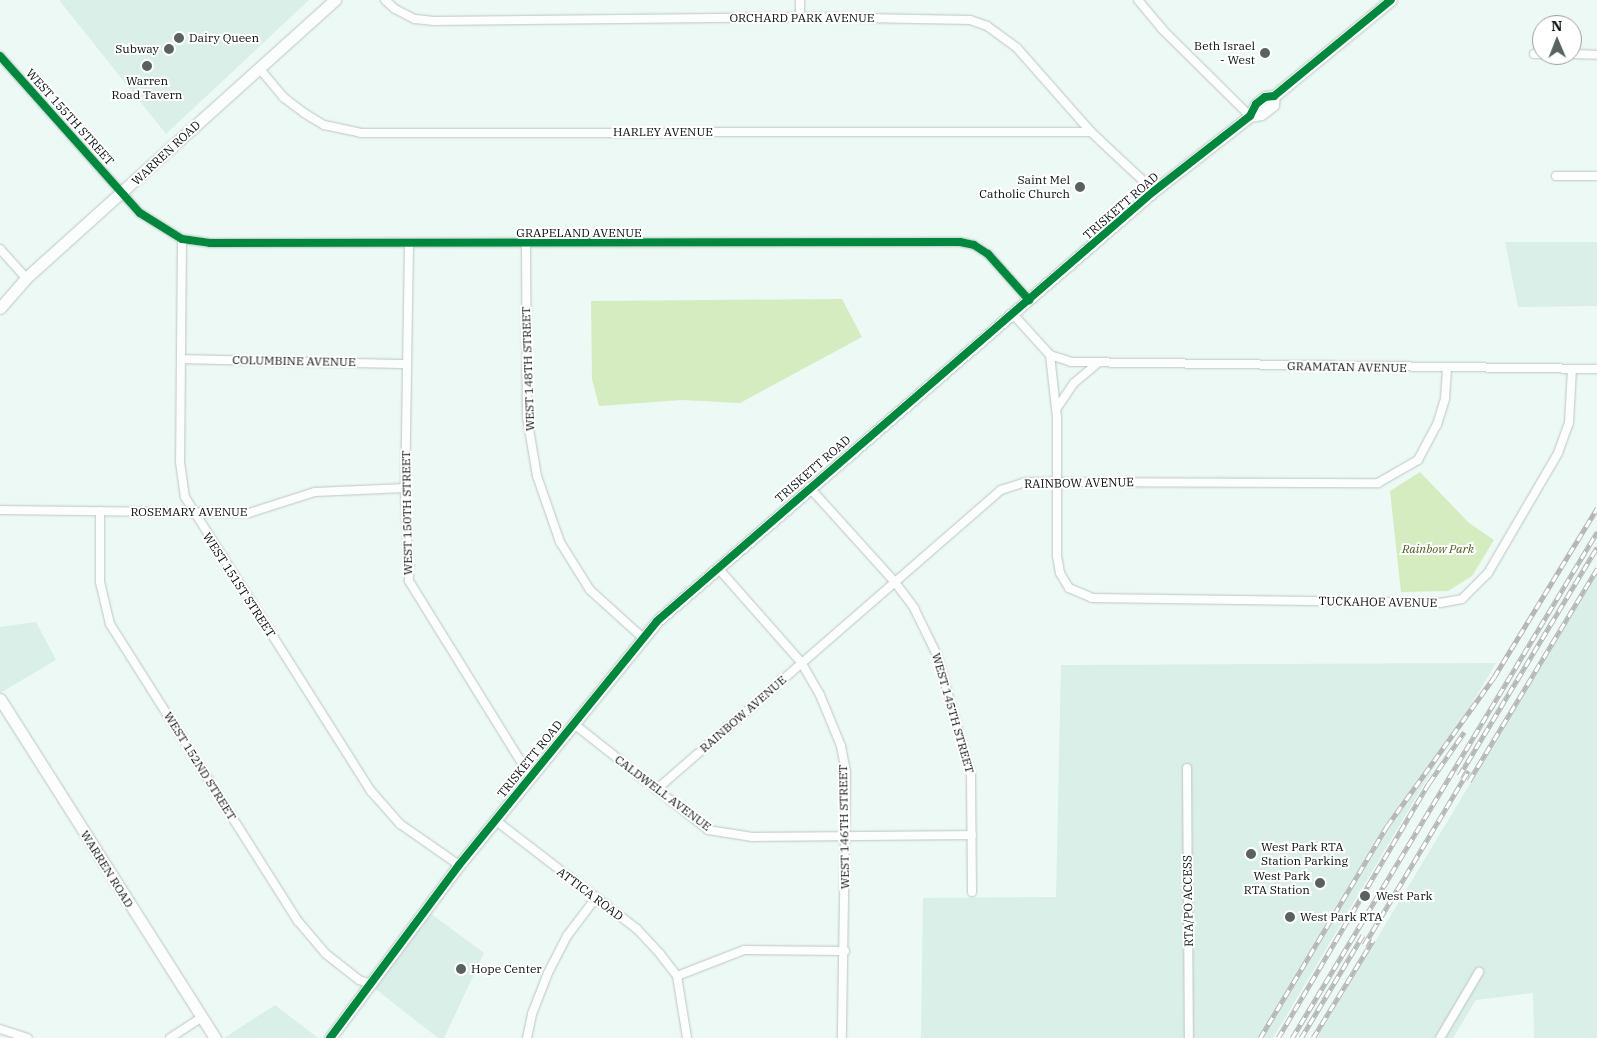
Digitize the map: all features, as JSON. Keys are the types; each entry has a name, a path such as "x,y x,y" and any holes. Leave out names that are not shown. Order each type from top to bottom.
{"main road":[{"name":"WARREN ROAD","path":"0,308 26,278 335,0"},
{"name":"TRISKETT ROAD","path":"330,1038 459,865 531,778 642,636 809,487 1154,191 1250,116 1256,104 1266,97 1274,96 1391,0"},
{"name":"WARREN ROAD","path":"2,705 215,1038"}],"street":[{"name":"ORCHARD PARK AVENUE","path":"386,0 395,9 415,18 434,21 800,17 946,18 987,26 1017,48 1091,132 1154,191"},
{"path":"800,0 800,17"},
{"path":"1138,0 1250,116"},
{"path":"1582,54 1597,55"},
{"name":"WEST 155TH STREET","path":"0,56 122,192"},
{"name":"HARLEY AVENUE","path":"258,68 283,97 304,113 324,125 361,133 1091,132"},
{"path":"1556,176 1597,176"},
{"name":"GRAPELAND AVENUE","path":"122,192 151,222 182,239 210,243 960,242 974,245 988,254 1029,300"},
{"name":"WEST 151ST STREET","path":"182,239 180,462 186,497 192,512 371,792 400,824 459,865"},
{"name":"WEST 150TH STREET","path":"409,244 405,488 408,581 531,778"},
{"name":"WEST 148TH STREET","path":"526,244 527,417 537,476 560,542 590,590 642,636"},
{"path":"0,249 26,278"},
{"path":"1012,314 1050,355"},
{"name":"GRAMATAN AVENUE","path":"1050,355 1072,362 1097,364 1597,369"},
{"name":"TUCKAHOE AVENUE","path":"1050,355 1057,408 1057,556 1060,574 1069,588 1092,598 1455,602 1480,585 1488,574 1558,453 1569,423 1572,370"},
{"name":"COLUMBINE AVENUE","path":"181,359 407,364"},
{"path":"1057,408 1074,383 1097,364"},
{"name":"RAINBOW AVENUE","path":"657,789 894,581 1001,490 1025,482 1378,484 1418,460 1437,425 1445,398 1447,368"},
{"name":"WEST 145TH STREET","path":"809,487 894,581 914,608 937,656 971,776 972,892"},
{"name":"ROSEMARY AVENUE","path":"0,510 249,513 315,492 405,488"},
{"name":"WEST 152ND STREET","path":"100,511 100,582 110,624 298,921 326,954 359,980 372,984"},
{"name":"WEST 146TH STREET","path":"718,568 801,662 820,695 840,746 846,772 845,951 842,1038"},
{"name":"CALDWELL AVENUE","path":"574,724 708,830 752,837 972,835"},
{"name":"RTA/PO ACCESS","path":"1187,768 1189,1036"},
{"name":"ATTICA ROAD","path":"495,820 594,899 637,929 677,976"},
{"path":"527,1038 532,1014 548,973 567,936 594,899"},
{"path":"686,1038 677,976 744,950 845,951"},
{"path":"1440,1038 1479,972"},
{"path":"170,1038 201,1018"},
{"path":"0,1030 28,1038"}],"shaded area":[{"path":"59,0 309,0 166,134"},
{"path":"1505,242 1597,242 1597,306 1518,307"},
{"path":"1597,573 1597,1038 1534,1038 1533,993 1476,1000 1453,1038 1317,1038"},
{"path":"36,622 56,660 0,693 0,627"},
{"path":"1496,663 1273,1038 921,1038 923,898 1056,897 1061,665"},
{"path":"430,913 484,953 444,1038 438,1038 373,987"},
{"path":"275,1005 318,1038 224,1038"}],"green space":[{"path":"842,299 862,337 740,403 682,400 599,406 592,379 591,301"},
{"name":"Rainbow Park","path":"1420,472 1469,523 1494,540 1472,576 1448,591 1401,592 1390,491"}],"railway":[{"path":"1260,1038 1387,826 1494,677 1597,508"},
{"path":"1292,1038 1597,532"},
{"path":"1459,776 1597,547"},
{"path":"1469,781 1597,569"},
{"path":"1278,1038 1429,783 1464,732"},
{"path":"1364,945 1468,771"},
{"path":"1301,1038 1363,935"},
{"path":"1313,1038 1373,940"}],"cycle path":[{"path":"330,1038 459,865 657,621 1154,191 1250,116 1256,104 1265,97 1274,96 1391,0"},
{"path":"0,56 140,213 182,239 210,243 960,242 974,245 988,254 1029,300"}],"place":[{"name":"Dairy Queen","path":"179,38"},
{"name":"Subway","path":"169,49"},
{"name":"Beth Israel - West","path":"1265,53"},
{"name":"Warren Road Tavern","path":"147,66"},
{"name":"Saint Mel Catholic Church","path":"1080,187"},
{"name":"West Park RTA Station Parking","path":"1251,854"},
{"name":"West Park RTA Station","path":"1320,883"},
{"name":"West Park","path":"1365,896"},
{"name":"West Park RTA","path":"1290,917"},
{"name":"Hope Center","path":"461,969"}]}
